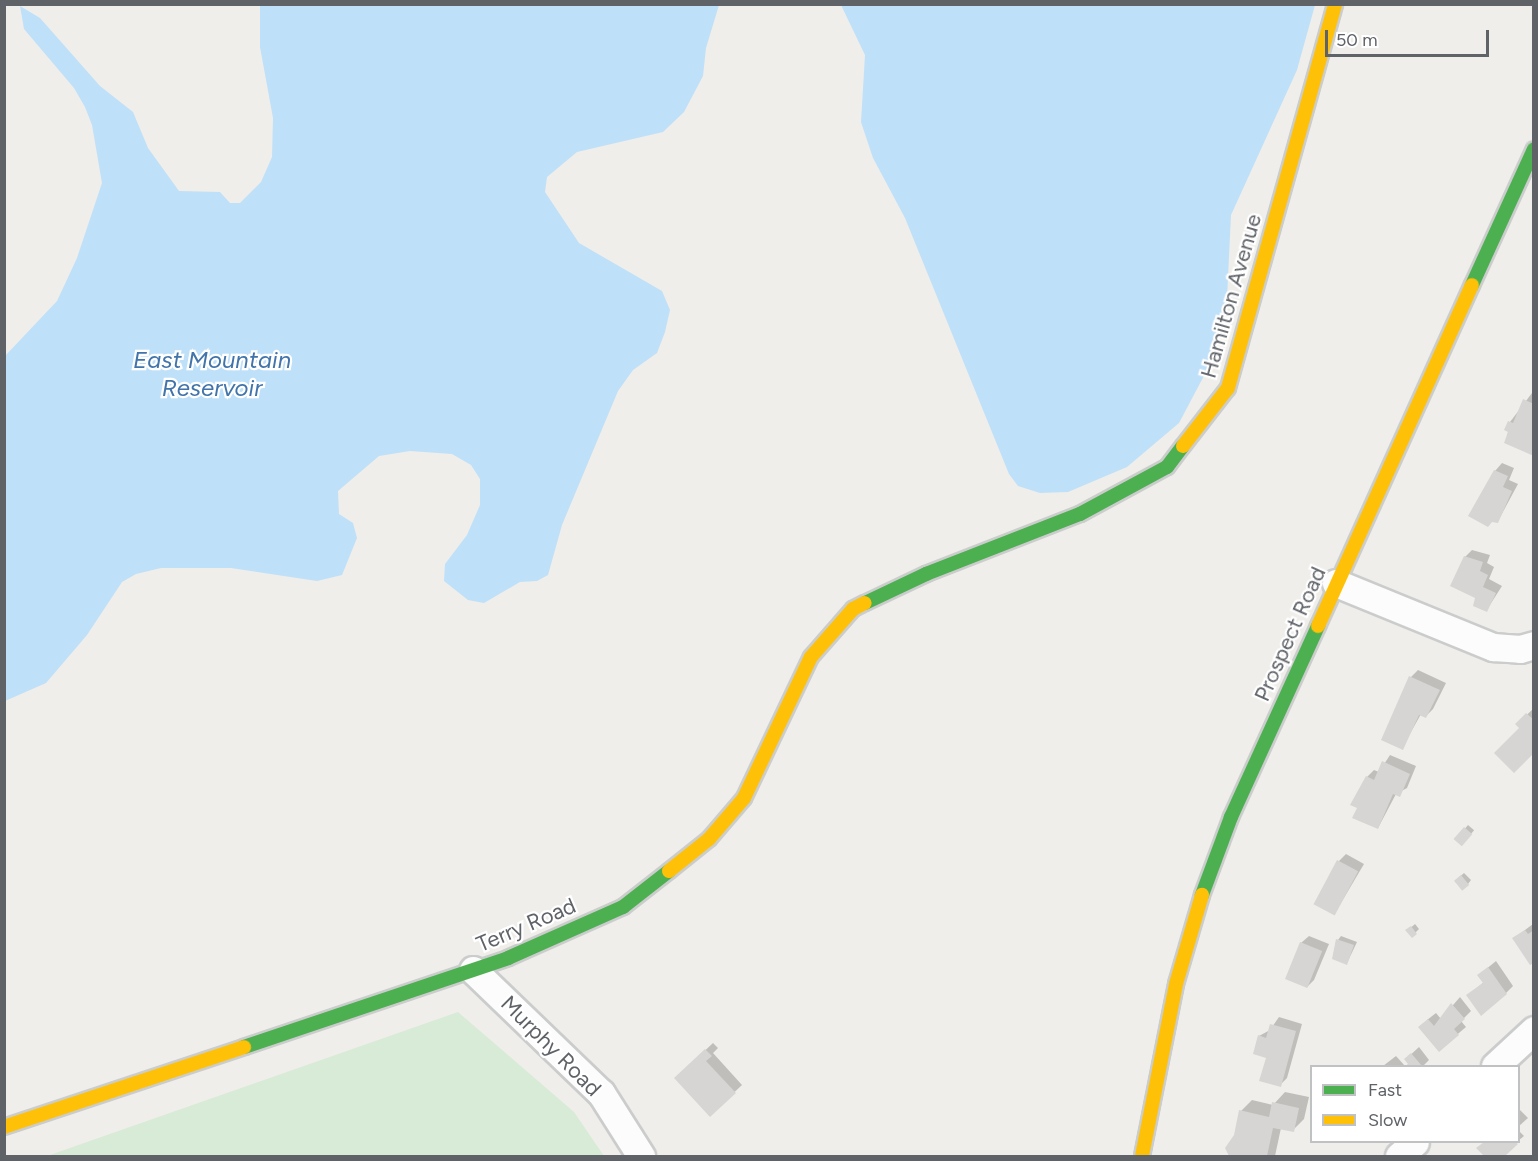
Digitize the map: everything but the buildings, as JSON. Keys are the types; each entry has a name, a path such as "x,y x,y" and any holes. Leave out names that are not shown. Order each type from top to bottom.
{"street":[{"name":"Hamilton Avenue","path":"926,574 1080,514 1167,467 1228,387 1335,4"},
{"name":"Prospect Road","path":"1142,1156 1155,1076 1196,910 1231,817 1533,149"},
{"name":"Terry Road","path":"4,1126 473,970 623,907 709,839 744,798 811,657 853,609 926,574"},
{"path":"1336,583 1493,647 1520,649 1533,645"},
{"name":"Murphy Road","path":"473,970 601,1093 641,1156"},
{"path":"1496,1065 1533,1030"},
{"path":"1399,1156 1414,1143"}],"green space":[{"path":"458,1012 574,1112 604,1156 47,1156"}],"water":[{"name":"East Mountain Reservoir","path":"260,5 719,5 706,48 703,76 684,112 663,132 577,152 547,177 545,192 579,243 662,291 670,310 665,332 657,353 633,370 618,391 562,525 548,575 537,581 520,582 484,603 468,600 444,581 445,564 467,535 480,505 480,479 471,465 452,454 410,451 379,456 338,491 339,514 353,523 357,538 342,575 317,581 231,568 161,568 136,574 122,582 87,635 46,683 5,701 5,356 57,301 77,258 102,183 92,125 85,107 74,88 24,29 20,6 40,18 100,86 133,112 148,148 179,191 220,192 230,203 240,203 261,182 272,157 273,118 260,47"},
{"path":"841,5 1315,5 1297,70 1231,215 1227,298 1215,355 1179,423 1127,467 1068,492 1040,493 1018,486 1009,474 905,218 873,158 861,122 865,55"}],"traffic: fast":[{"path":"1472,285 1534,149"},
{"path":"865,603 926,574 1080,514 1167,467 1183,446"},
{"path":"1202,895 1231,817 1318,626"},
{"path":"244,1047 508,958 623,907 669,871"}],"traffic: slow":[{"path":"1183,446 1228,388 1335,4"},
{"path":"1318,626 1472,285"},
{"path":"669,871 709,839 744,798 811,657 853,609 865,603"},
{"path":"1142,1156 1176,984 1202,895"},
{"path":"4,1127 244,1047"}]}
